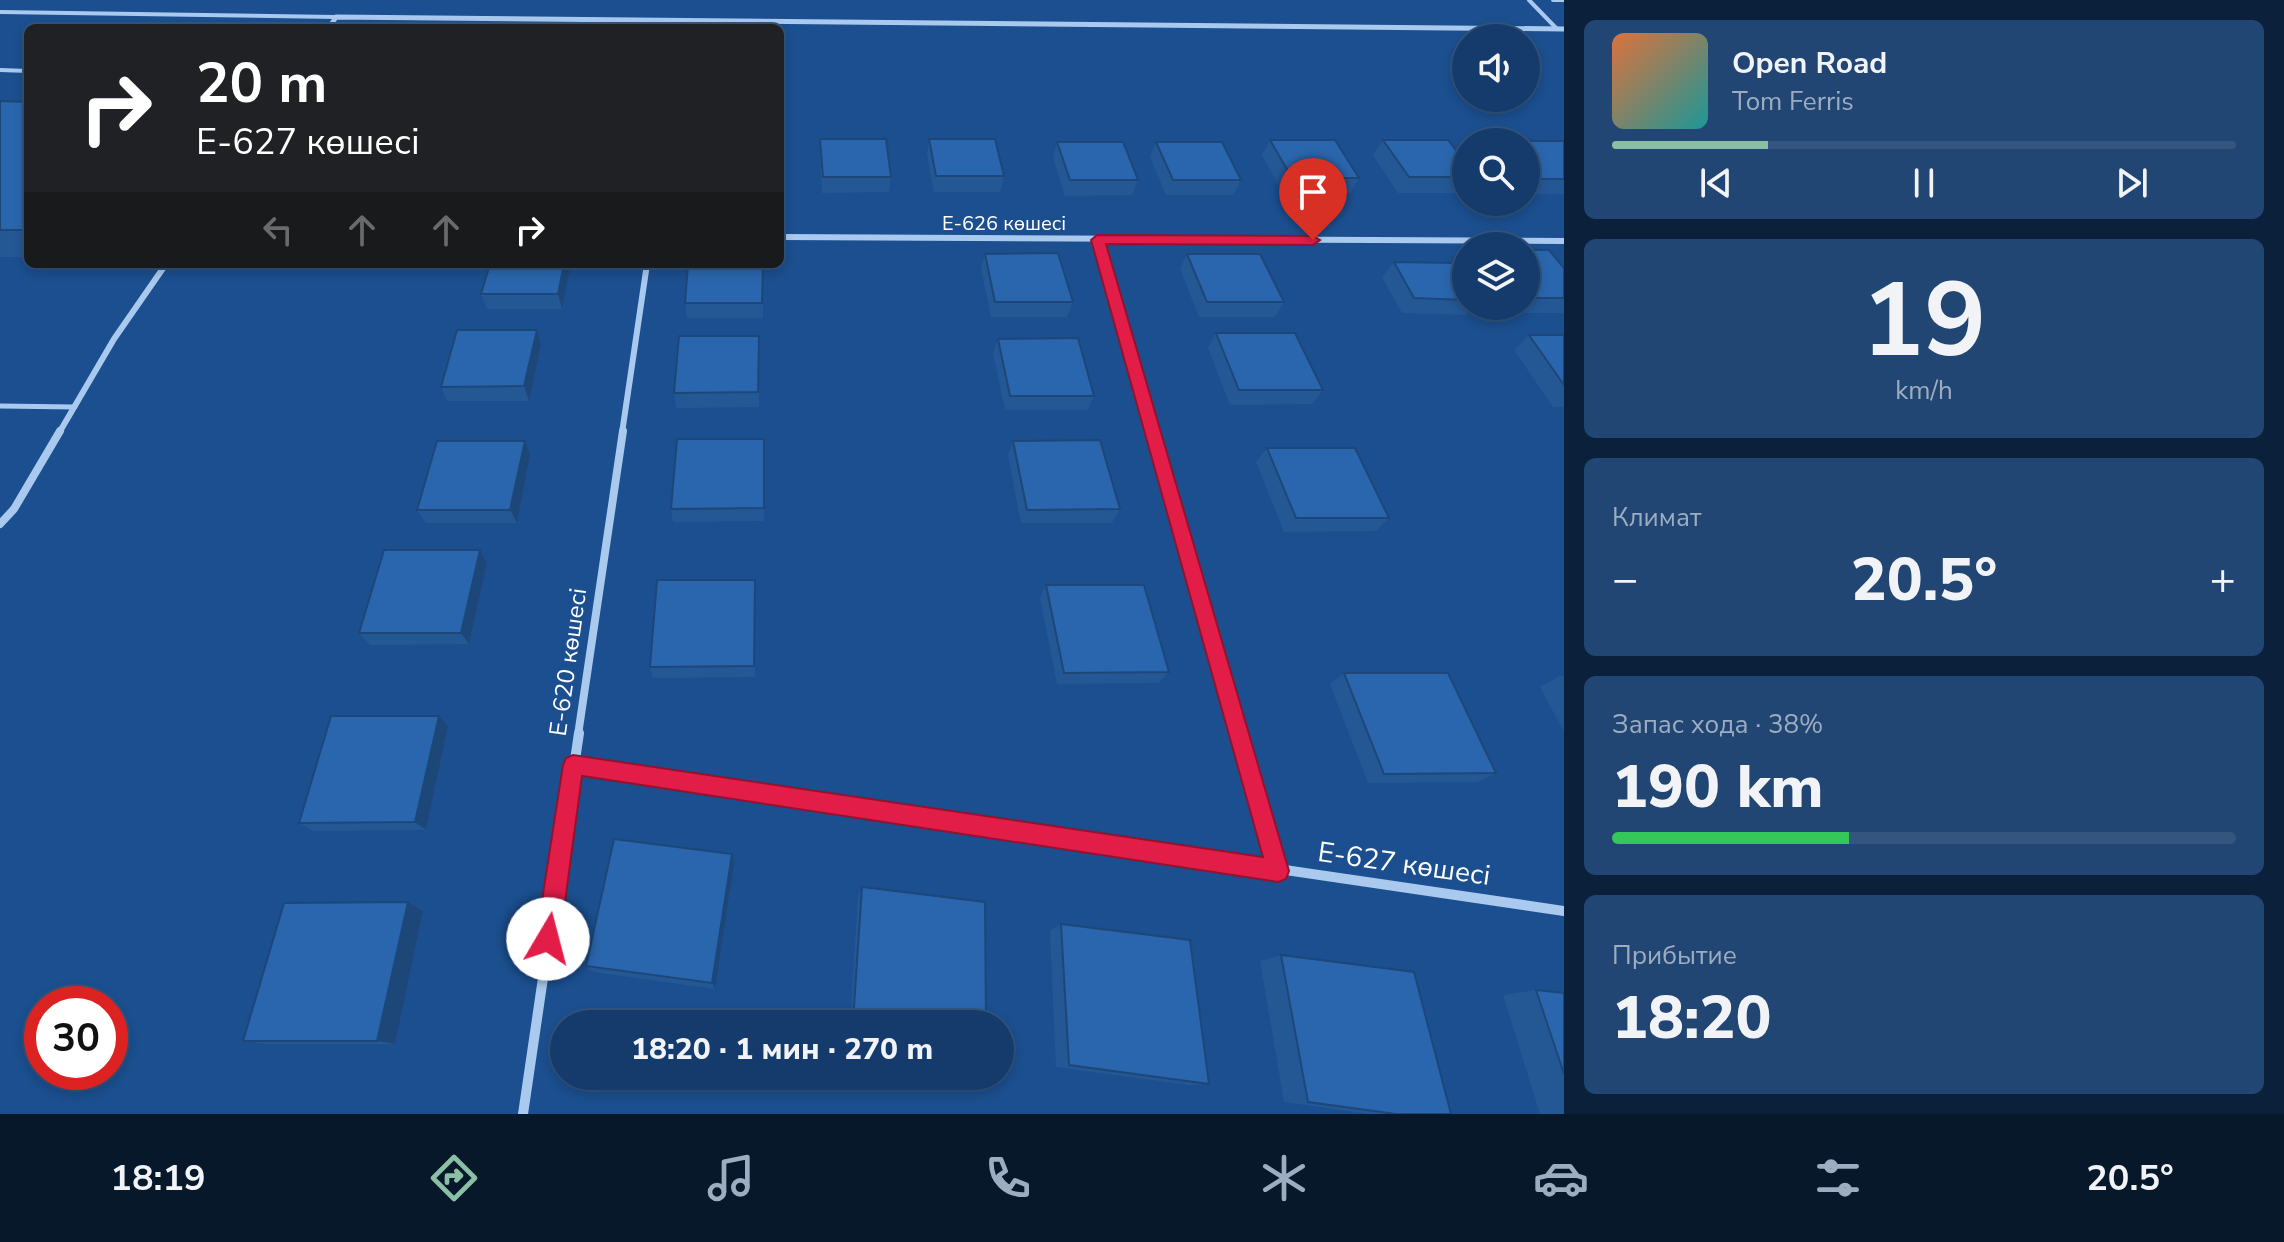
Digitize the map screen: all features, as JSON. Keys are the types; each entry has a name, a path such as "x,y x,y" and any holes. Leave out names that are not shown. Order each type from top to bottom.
{"street":[{"path":"332,24 336,17 1561,29"},
{"name":"Е-626 көшесі","path":"784,237 1563,243"},
{"path":"1097,240 1278,871"},
{"path":"0,524 14,509 114,339 163,268"},
{"name":"Е-620 көшесі","path":"523,1114 646,268"},
{"name":"Е-627 көшесі","path":"573,765 1564,911"}],"lane":[{"path":"1529,0 1561,29"},
{"path":"1553,0 1564,0"},
{"path":"0,12 336,17"},
{"path":"0,70 24,71"},
{"path":"0,406 75,407"}],"building":[{"path":"0,101 24,102 24,230 0,230"},
{"path":"820,139 886,139 891,177 823,177"},
{"path":"929,139 995,139 1004,176 936,176"},
{"path":"1270,140 1335,140 1359,178 1292,178"},
{"path":"1383,140 1448,140 1452,145 1452,177 1409,177"},
{"path":"1540,141 1564,141 1564,179 1540,179"},
{"path":"1057,142 1123,142 1138,180 1070,180"},
{"path":"1156,142 1222,142 1241,180 1173,180"},
{"path":"1540,250 1549,250 1564,268 1564,298 1540,298"},
{"path":"1058,253 1073,302 995,302 985,254"},
{"path":"1187,254 1260,254 1284,302 1207,302"},
{"path":"1394,262 1452,263 1452,299 1414,298"},
{"path":"489,268 563,268 558,294 481,294"},
{"path":"688,268 763,268 762,303 685,303"},
{"path":"457,330 537,330 524,386 441,387"},
{"path":"1216,333 1295,333 1323,390 1239,390"},
{"path":"1529,335 1564,335 1564,385"},
{"path":"679,336 759,336 758,392 674,393"},
{"path":"1078,338 1094,396 1010,396 998,339"},
{"path":"677,439 764,439 764,508 671,509"},
{"path":"1100,440 1120,509 1027,510 1013,441"},
{"path":"437,441 525,441 510,510 417,510"},
{"path":"1267,448 1355,448 1389,518 1296,518"},
{"path":"384,550 480,550 461,633 359,633"},
{"path":"657,580 755,580 754,666 650,667"},
{"path":"1046,585 1144,585 1169,672 1064,673"},
{"path":"1344,673 1448,673 1496,773 1384,774"},
{"path":"331,716 439,716 415,822 299,823"},
{"path":"614,839 732,854 712,983 586,966"},
{"path":"862,887 985,902 986,1010 854,1010"},
{"path":"408,902 377,1041 243,1041 284,903"},
{"path":"1061,924 1190,940 1209,1084 1069,1065"},
{"path":"1281,955 1414,972 1451,1114 1396,1114 1308,1102"},
{"path":"1536,990 1564,993 1564,1074"}],"route":[{"path":"548,939 573,765 1278,871 1097,240 1313,240"}]}
